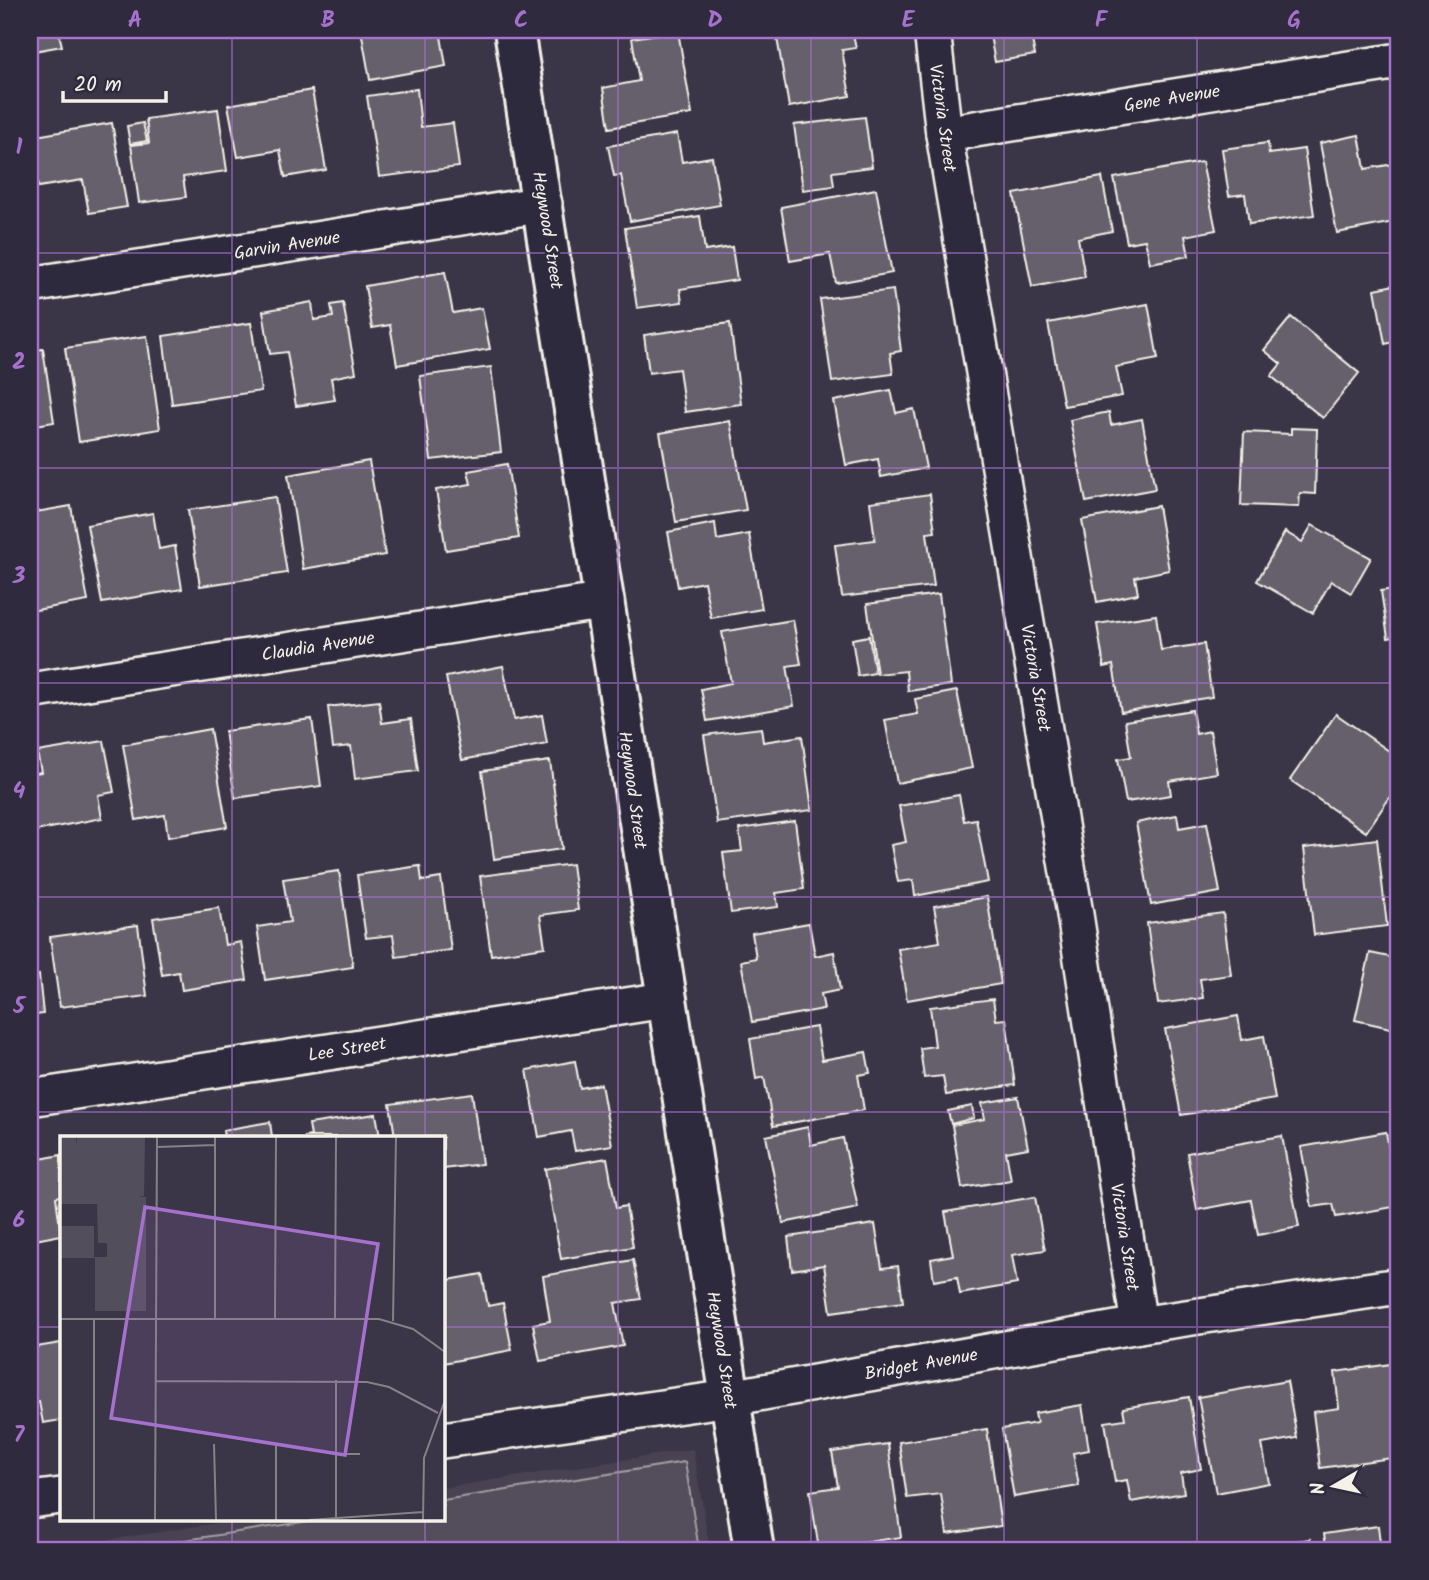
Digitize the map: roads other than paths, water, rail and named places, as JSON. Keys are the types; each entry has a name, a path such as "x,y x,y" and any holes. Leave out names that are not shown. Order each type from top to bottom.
{"street":[{"name":"Heywood Street","path":"514,30 544,204 665,1000 754,1550"},
{"name":"Victoria Street","path":"932,30 944,134 1074,908 1139,1325"},
{"name":"Gene Avenue","path":"944,134 1399,61"},
{"name":"Garvin Avenue","path":"30,285 544,204"},
{"name":"Claudia Avenue","path":"30,691 606,601"},
{"name":"Lee Street","path":"30,1098 665,1000"},
{"name":"Bridget Avenue","path":"444,1440 730,1398 1139,1325 1399,1286"},
{"path":"30,1500 60,1496"}]}
